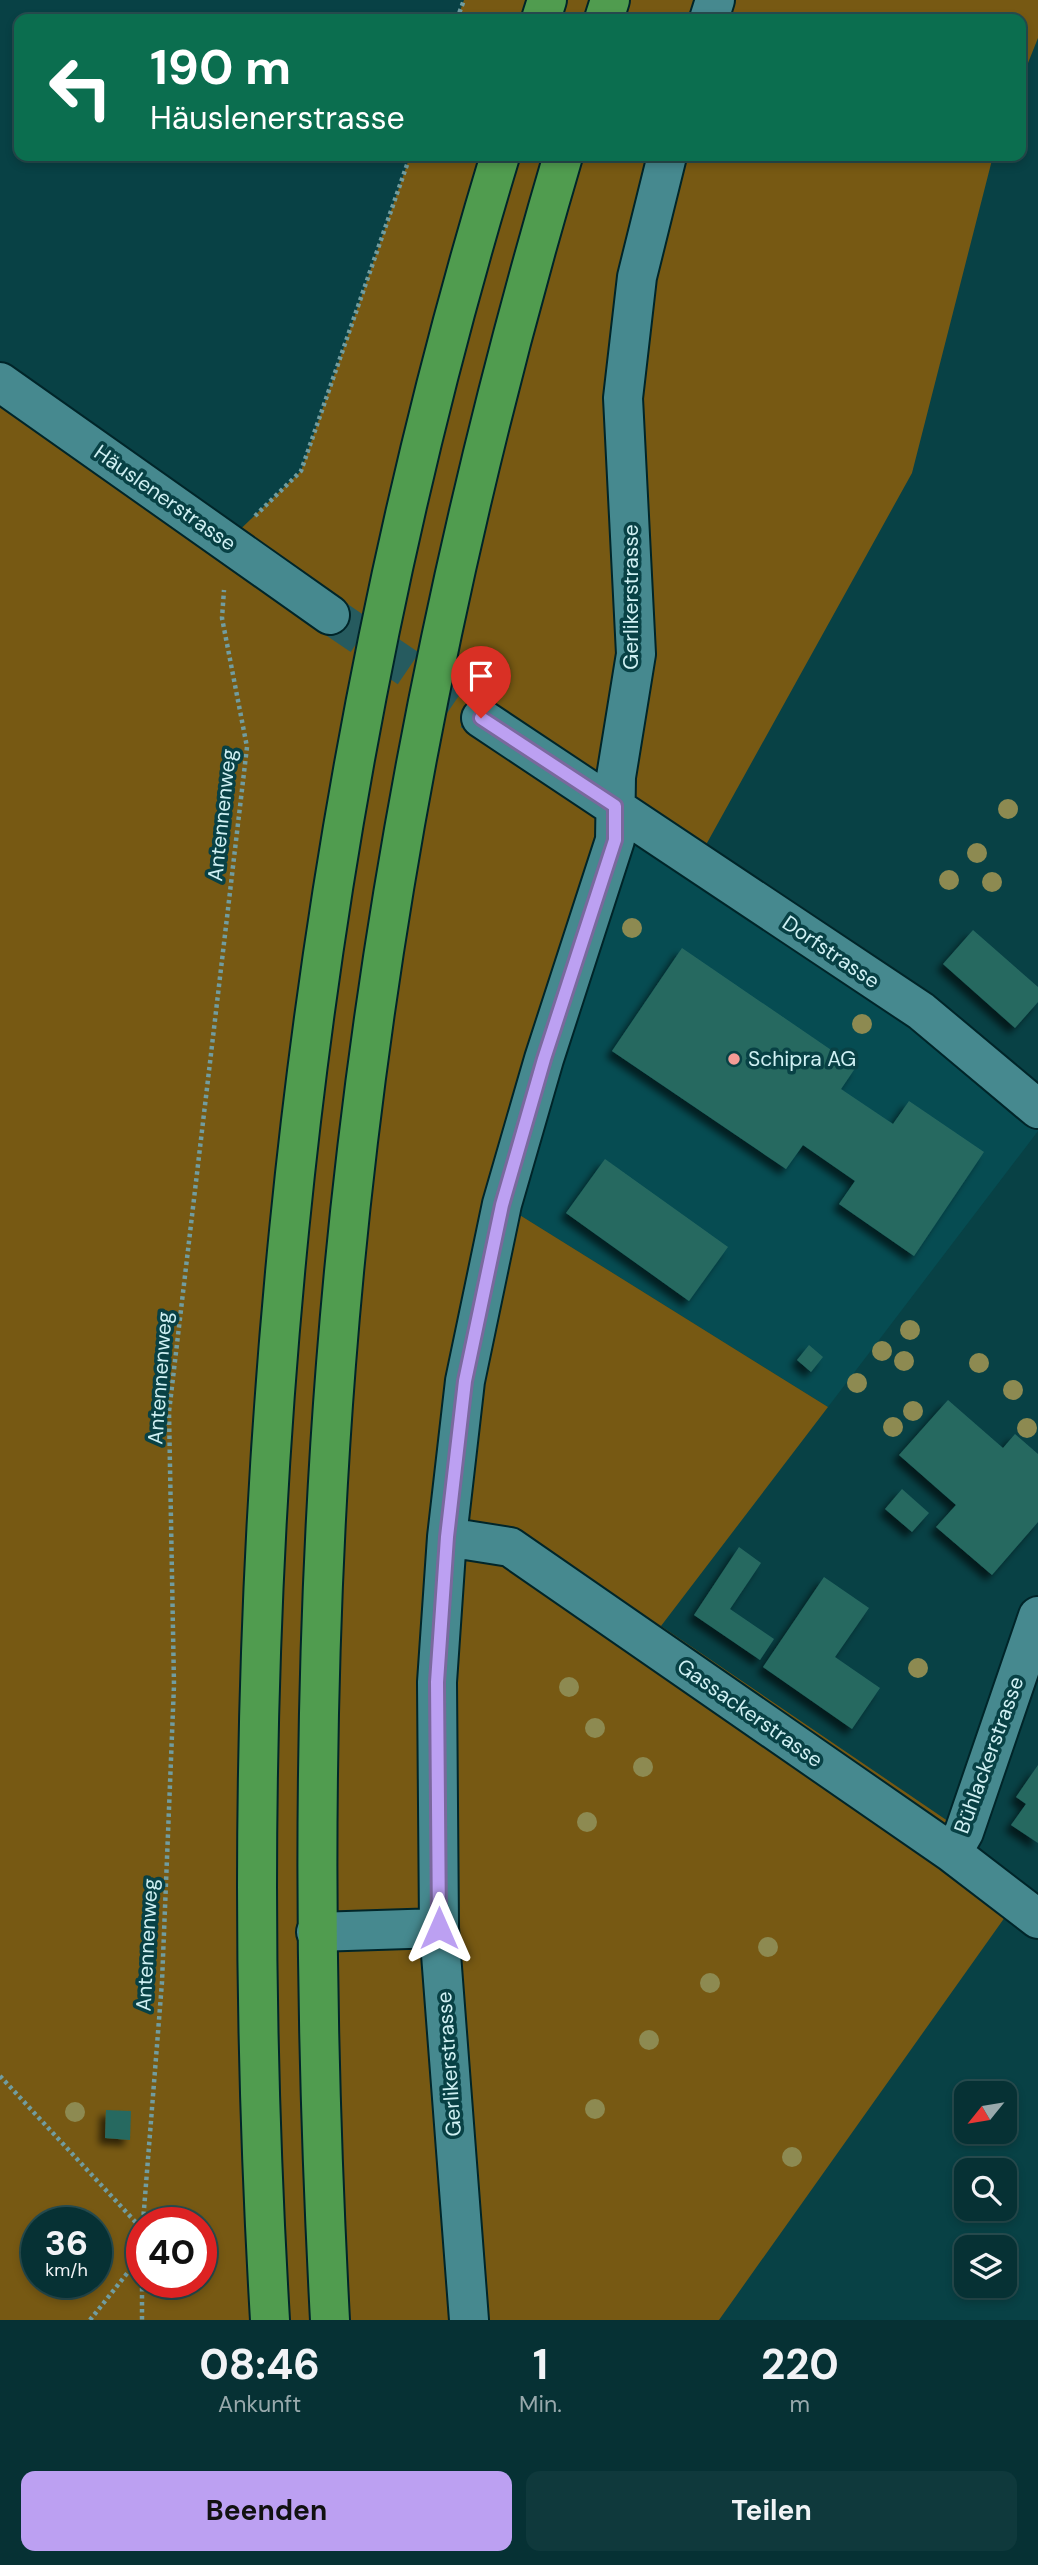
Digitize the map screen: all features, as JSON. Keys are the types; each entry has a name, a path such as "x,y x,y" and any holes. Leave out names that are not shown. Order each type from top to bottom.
{"highway":[{"path":"270,2320 257,2037 256,1809 266,1510 285,1264 325,944 361,734 427,429 498,161"},
{"path":"330,2320 320,2124 316,1932 319,1702 329,1469 346,1253 373,1035 407,818 447,610 497,396 562,161"}],"street":[{"name":"Gerlikerstrasse","path":"469,2320 439,1928 437,1682 447,1537 465,1381 502,1205 544,1059 615,840 616,777 636,654 624,398 636,277 666,161"},
{"name":"Häuslenerstrasse","path":"0,382 330,615"},
{"path":"481,718 615,806"},
{"name":"Dorfstrasse","path":"615,806 921,1011 1038,1109"},
{"name":"Gassackerstrasse","path":"447,1537 510,1547 952,1853 1038,1919"},
{"name":"Bühlackerstrasse","path":"952,1853 964,1832 1038,1616"},
{"path":"316,1932 439,1928"}],"path":[{"path":"227,542 301,471 408,161"},
{"name":"Antennenweg","path":"145,2207 162,1982 174,1685 169,1412 247,747 222,618 227,542"},
{"path":"0,2076 126,2212"},
{"path":"90,2320 126,2275"},
{"path":"142,2298 142,2320"}],"shaded area":[{"path":"464,0 1038,0 1038,38 1026,68 1026,14 459,14"},
{"path":"408,161 992,161 912,473 697,861 616,807 502,1204 828,1407 661,1626 964,1832 1015,1903 719,2320 0,2320 0,382 227,542 301,471"},
{"path":"616,806 1038,1109 1038,1131 828,1407 502,1204"}],"building":[{"path":"973,930 1038,987 1038,1002 1015,1028 943,964"},
{"name":"Schipra AG","path":"682,948 856,1067 841,1089 893,1124 909,1101 984,1152 914,1256 839,1204 855,1181 803,1145 786,1169 612,1051"},
{"path":"605,1159 728,1247 689,1301 566,1213"},
{"path":"809,1345 823,1357 811,1372 797,1360"},
{"path":"948,1400 1003,1448 1015,1434 1038,1454 1038,1522 992,1575 936,1527 956,1505 899,1455"},
{"path":"902,1489 929,1513 912,1532 885,1509"},
{"path":"739,1547 761,1563 730,1609 774,1639 760,1660 694,1615"},
{"path":"824,1577 869,1608 835,1657 880,1688 852,1729 763,1667"},
{"path":"1038,1765 1038,1843 1011,1825 1026,1804 1016,1797"},
{"path":"106,2110 131,2111 130,2140 105,2138"}],"tunnel":[{"path":"330,615 481,718"}],"place":[{"name":"Schipra AG","path":"734,1059"}],"route":[{"path":"439,1928 437,1682 447,1537 465,1381 502,1205 544,1059 615,840 615,806 481,718"}]}
